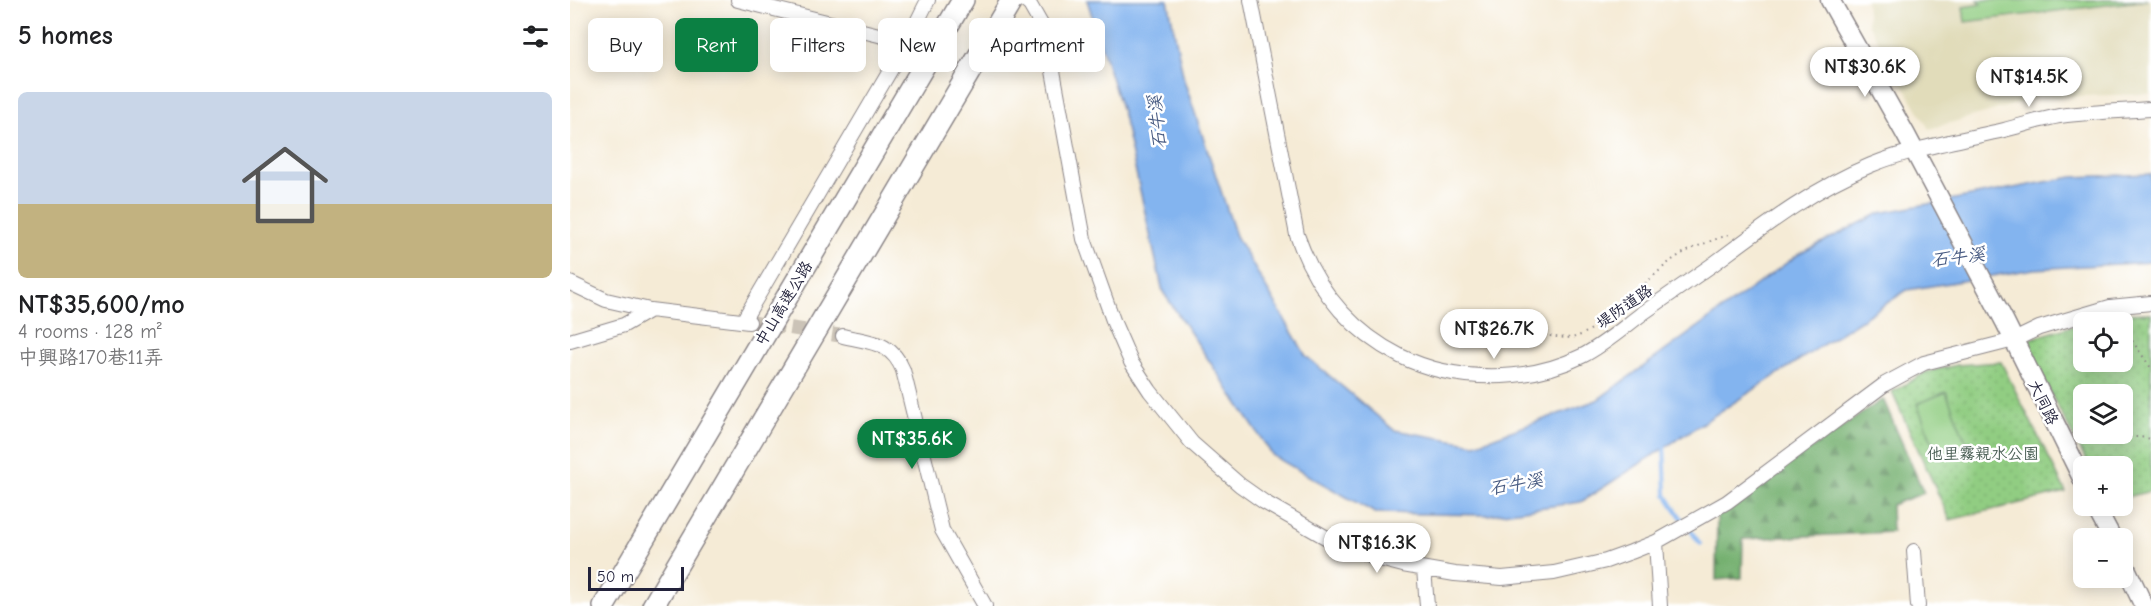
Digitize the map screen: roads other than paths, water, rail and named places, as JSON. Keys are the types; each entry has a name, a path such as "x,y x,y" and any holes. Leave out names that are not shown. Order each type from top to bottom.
{"highway":[{"name":"中山高速公路","path":"604,606 963,0"},
{"path":"653,606 1008,7"}],"main road":[{"path":"1830,0 1915,151"},
{"name":"大同路","path":"1915,151 2005,322 2017,339 2073,459"},
{"path":"2133,583 2144,606"}],"street":[{"path":"738,0 878,35"},
{"path":"919,18 928,0"},
{"path":"1024,0 1030,5 1046,33 1084,239 1131,362 1150,391 1192,443 1240,485 1304,526 1350,548 1380,559 1424,569 1502,578 1554,573 1598,563 1656,542 1727,502 1885,384 1924,363 2017,339 2039,328 2110,307 2151,303"},
{"name":"堤防道路","path":"1251,0 1297,235 1311,270 1331,301 1365,334 1404,357 1457,373 1506,376 1544,370 1583,356 1768,223 1819,190 1871,165 1915,151 2064,115 2151,109"},
{"path":"570,283 606,300 650,310 746,321 890,72"},
{"path":"570,341 624,325 650,310"},
{"path":"843,336 889,348 898,358 903,370 942,530 985,606"},
{"path":"1656,542 1660,606"},
{"path":"1914,552 1918,606"},
{"path":"1424,569 1427,606"}],"water":[{"name":"石牛溪","path":"1087,0 1168,0 1184,80 1236,236 1306,356 1394,430 1475,444 1597,400 1799,254 1880,213 2072,177 2151,174 2151,262 2034,269 1907,290 1581,502 1488,515 1375,513 1273,456 1163,292 1123,115 1105,58 1105,18 1093,18"}],"waterway":[{"path":"1664,445 1666,495 1684,522"},
{"path":"1689,528 1700,544"}],"tunnel":[{"path":"749,322 843,336"}],"park label":[{"name":"他里霧親水公園","path":"1983,453"}]}
